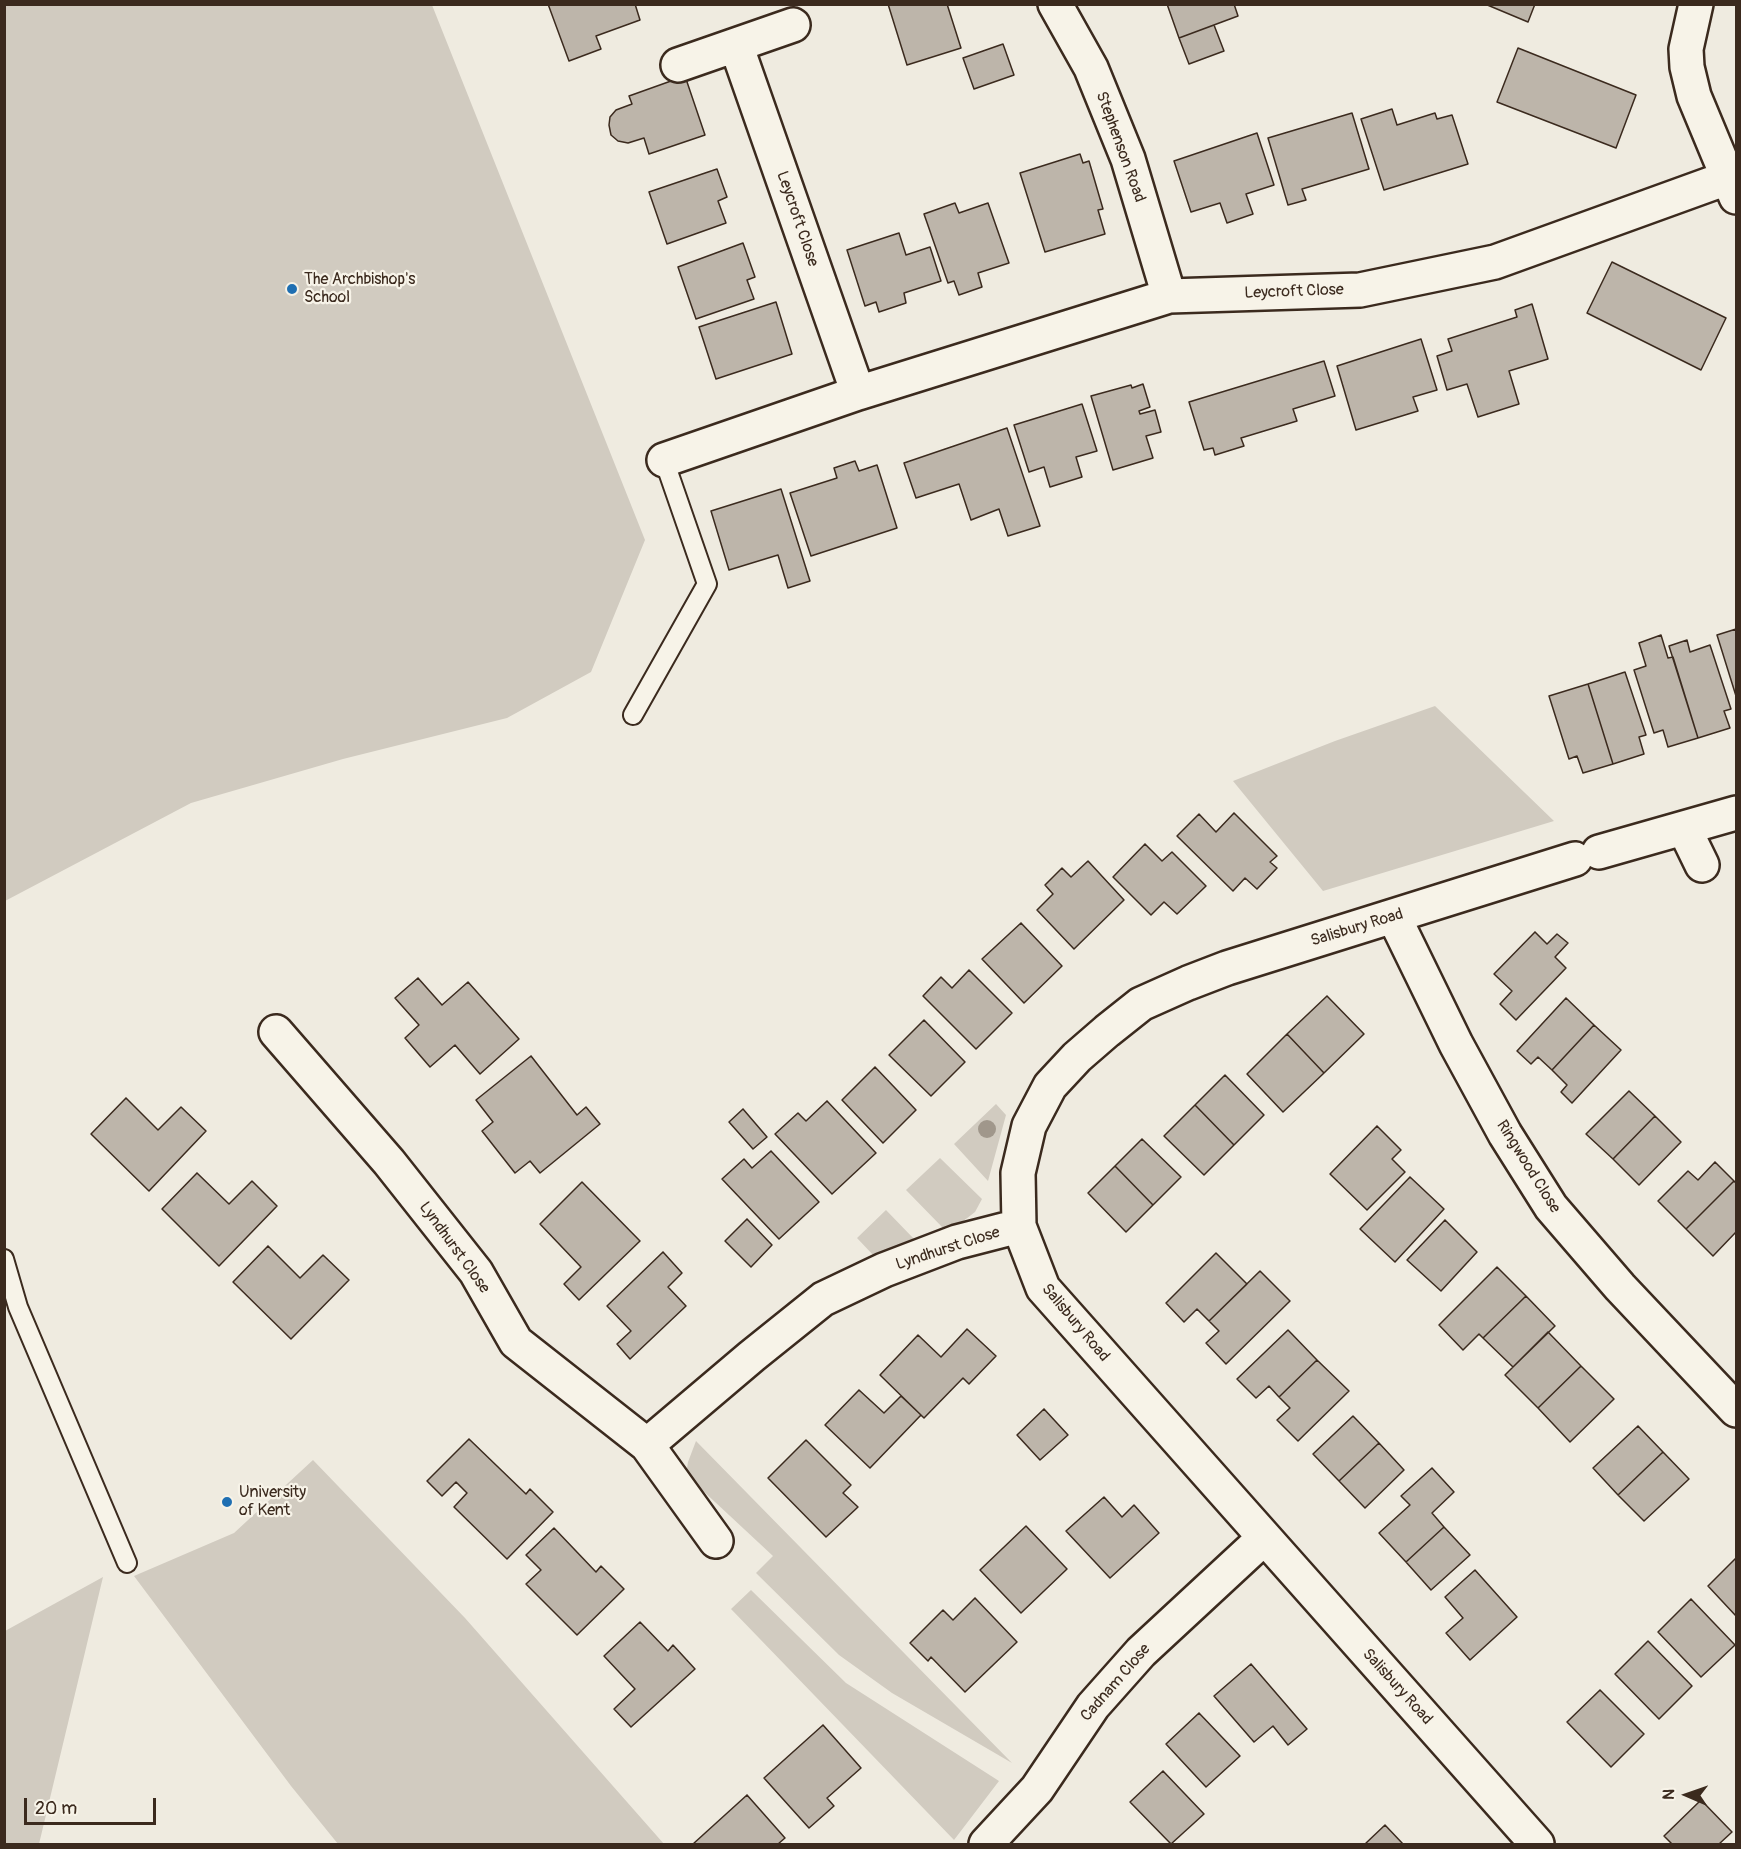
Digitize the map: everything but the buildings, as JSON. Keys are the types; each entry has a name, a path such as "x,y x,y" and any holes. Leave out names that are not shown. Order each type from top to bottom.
{"street":[{"name":"Stephenson Road","path":"1056,4 1091,68 1128,159 1169,296"},
{"path":"1696,4 1686,49 1687,67 1694,96 1732,188"},
{"path":"678,65 793,25"},
{"name":"Leycroft Close","path":"736,45 858,393"},
{"name":"Leycroft Close","path":"664,460 858,393 1169,296 1360,290 1495,262 1732,188"},
{"name":"Salisbury Road","path":"1537,1845 1043,1288 1019,1227 1018,1173 1029,1126 1050,1086 1077,1058 1141,1004 1227,968 1587,856 1737,813"},
{"path":"1684,828 1702,865"},
{"name":"Ringwood Close","path":"1394,917 1456,1044 1505,1134 1551,1207 1620,1287 1737,1410"},
{"name":"Lyndhurst Close","path":"276,1032 389,1162 476,1272 516,1342 647,1445 716,1540"},
{"name":"Lyndhurst Close","path":"647,1445 823,1299 884,1270 957,1242 1019,1227"},
{"name":"Cadnam Close","path":"987,1845 1037,1789 1093,1706 1141,1652 1264,1538"}],"lane":[{"path":"633,715 707,584 664,460"},
{"path":"4,1259 18,1307 127,1563"}],"shaded area":[{"name":"The Archbishop's School","path":"4,5 432,5 645,540 591,672 507,718 343,759 191,803 5,901"},
{"path":"1435,706 1554,821 1323,891 1233,781 1335,741"},
{"path":"996,1104 1006,1115 988,1181 954,1144"},
{"path":"940,1158 982,1199 975,1212 962,1222 944,1229 906,1190"},
{"path":"886,1210 915,1240 874,1256 857,1238"},
{"path":"696,1441 1012,1763 892,1693 839,1655 756,1573 773,1556 686,1475"},
{"path":"313,1460 465,1618 664,1844 338,1844 291,1786 134,1576 234,1533"},
{"path":"103,1577 39,1844 5,1844 5,1631"},
{"path":"751,1590 846,1683 999,1781 954,1840 731,1609"}],"place":[{"name":"The Archbishop's School","path":"292,289"},
{"name":"University of Kent","path":"227,1502"}]}
